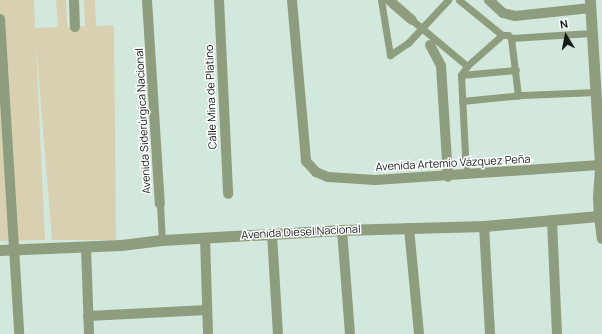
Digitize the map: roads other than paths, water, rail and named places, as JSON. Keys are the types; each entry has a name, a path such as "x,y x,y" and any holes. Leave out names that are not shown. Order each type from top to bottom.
{"street":[{"path":"74,0 75,27"},
{"name":"Avenida Siderúrgica Nacional","path":"147,0 162,240"},
{"name":"Calle Mina de Platino","path":"219,0 228,194"},
{"name":"Avenida Artemio Vázquez Peña","path":"293,0 306,160 310,167 328,177 375,180 466,175 601,173"},
{"path":"381,0 390,55 421,30 448,0"},
{"path":"459,0 511,37 518,96"},
{"path":"489,0 503,13 515,16 590,4 601,173 602,240"},
{"path":"395,2 421,30 467,66"},
{"path":"0,19 19,334"},
{"path":"466,175 461,75 467,66 511,37 591,33"},
{"path":"430,45 442,66 448,177"},
{"path":"461,75 516,70"},
{"path":"462,101 518,96 596,92"},
{"name":"Avenida Diesel Nacional","path":"0,250 86,247 162,240 342,230 484,226 601,216"},
{"path":"552,220 557,334"},
{"path":"484,226 490,334"},
{"path":"409,228 419,334"},
{"path":"342,230 350,334"},
{"path":"272,234 278,334"},
{"path":"205,238 208,334"},
{"path":"86,247 89,334"},
{"path":"88,316 207,310"}]}
